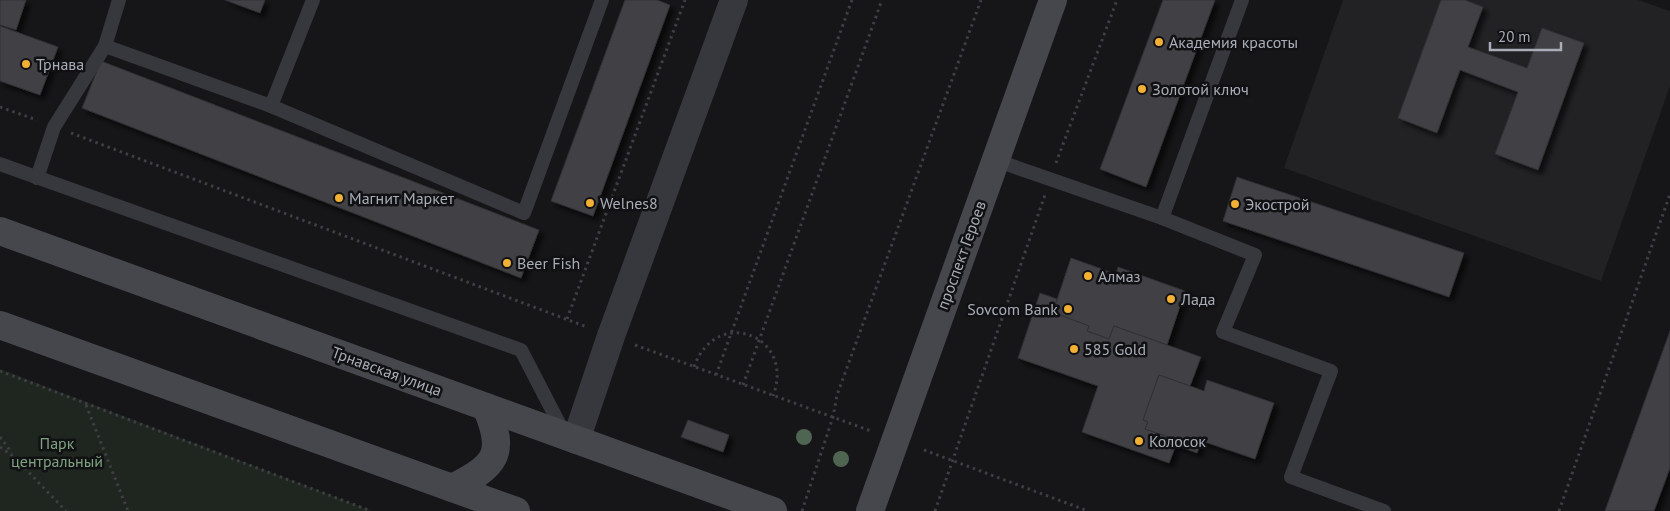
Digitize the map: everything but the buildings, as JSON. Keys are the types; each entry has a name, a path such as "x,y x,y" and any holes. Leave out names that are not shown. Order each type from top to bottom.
{"main road":[{"name":"проспект Героев","path":"870,511 1052,0"},
{"name":"Трнавская улица","path":"0,231 773,511"},
{"path":"0,325 452,488 486,506 516,511"},
{"path":"452,488 478,475 492,459 497,444 496,429 486,407"}],"street":[{"path":"571,438 611,336 734,0"}],"lane":[{"path":"37,178 54,126 105,46 120,0"},
{"path":"271,106 313,0"},
{"path":"105,46 271,106 524,213 602,0"},
{"path":"1162,218 1242,0"},
{"path":"996,160 1162,218 1255,255 1224,332 1331,371 1290,476 1384,511"},
{"path":"0,164 521,350 571,438"}],"path":[{"path":"567,319 685,0"},
{"path":"716,375 852,0"},
{"path":"743,385 882,0"},
{"path":"802,511 833,417 837,395 981,0"},
{"path":"935,511 1051,179 1117,0"},
{"path":"0,107 694,367 872,431"},
{"path":"1559,511 1670,194"},
{"path":"694,367 705,345 715,338 732,333 750,335 760,340 770,349 776,360 778,384 773,396"},
{"path":"0,372 371,511"},
{"path":"85,404 128,511"},
{"path":"0,438 14,457 66,511"},
{"path":"0,447 14,457"},
{"path":"924,450 1088,511"}],"shaded area":[{"path":"1343,0 1638,0 1670,11 1670,86 1601,281 1284,168"}],"green space":[{"name":"Парк центральный","path":"0,369 372,511 0,511"}],"place":[{"name":"Академия красоты","path":"1159,42"},
{"name":"Трнава","path":"26,64"},
{"name":"Золотой ключ","path":"1142,89"},
{"name":"Магнит Маркет","path":"339,198"},
{"name":"Welnes8","path":"590,203"},
{"name":"Экострой","path":"1235,204"},
{"name":"Beer Fish","path":"507,263"},
{"name":"Алмаз","path":"1088,276"},
{"name":"Лада","path":"1171,299"},
{"name":"Sovcom Bank","path":"1068,309"},
{"name":"585 Gold","path":"1074,349"},
{"name":"Колосок","path":"1139,441"}]}
